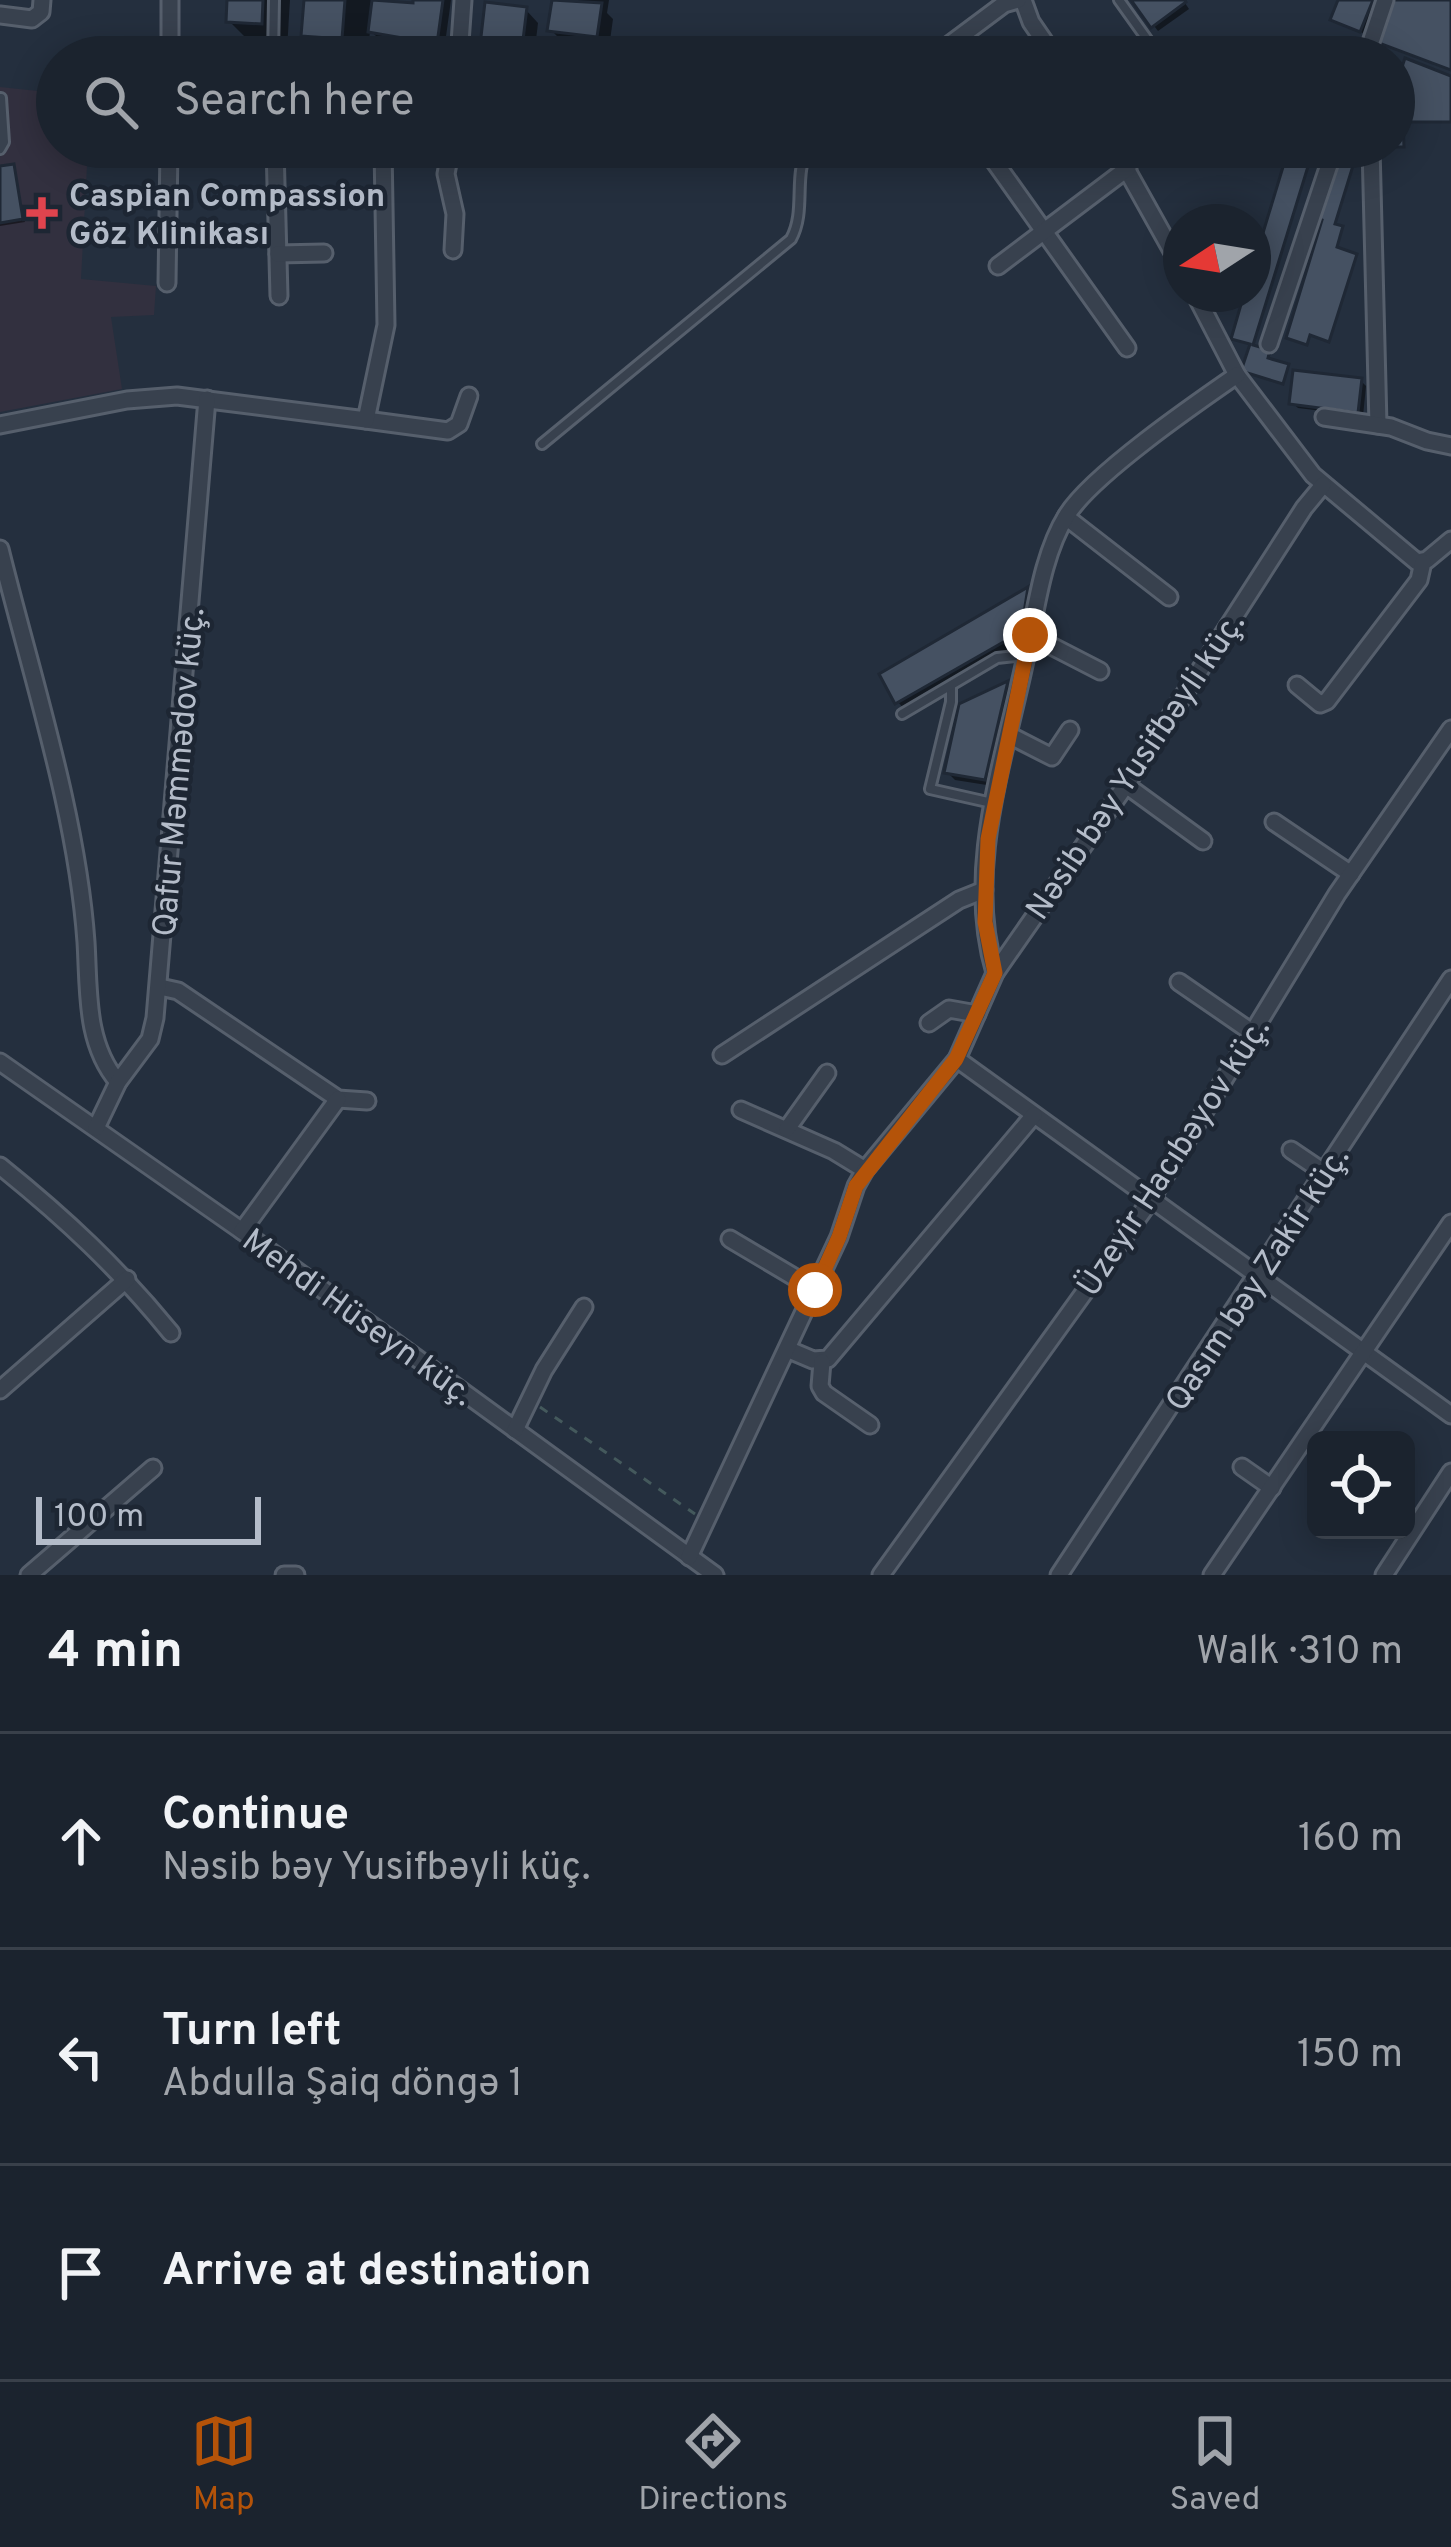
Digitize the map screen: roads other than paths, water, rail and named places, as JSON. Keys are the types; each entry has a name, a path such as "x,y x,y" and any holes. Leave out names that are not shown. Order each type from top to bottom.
{"street":[{"path":"0,15 32,19 41,12 41,0"},
{"path":"170,0 170,36"},
{"path":"461,36 463,0"},
{"path":"961,36 1004,4 1021,0 1040,36"},
{"path":"1373,36 1385,0"},
{"path":"167,283 169,168"},
{"path":"276,168 279,296"},
{"path":"366,420 386,326 383,168"},
{"path":"447,168 455,214 453,250"},
{"path":"999,168 1127,348"},
{"path":"998,266 1127,168 1163,233"},
{"path":"1269,344 1328,168"},
{"path":"1372,168 1378,425"},
{"path":"278,254 324,253"},
{"path":"1204,312 1237,375 1274,428 1324,485 1412,560 1423,562"},
{"path":"995,973 987,947 984,890 993,803 1030,635 1066,517 1103,478 1237,375"},
{"path":"0,425 127,400 177,396 448,431 459,424 469,396"},
{"name":"Qafur Məmmədov küç.","path":"96,1128 118,1082 150,1039 160,987 208,399"},
{"path":"1324,417 1378,425 1451,446"},
{"name":"Nəsib bəy Yusifbəyli küç.","path":"700,1568 706,1522 815,1290 865,1170 956,1059 995,973 1126,785 1304,508 1324,485"},
{"path":"1066,517 1169,597"},
{"path":"1297,685 1320,704 1327,701 1419,580 1423,562 1451,540"},
{"path":"0,549 76,860 94,1035 106,1068 118,1082"},
{"path":"1030,635 1100,671"},
{"name":"Üzeyir Hacıbəyov küç.","path":"880,1575 1150,1201 1351,874 1451,729"},
{"path":"1009,735 1052,757 1070,730"},
{"path":"1126,785 1203,841"},
{"path":"1274,822 1351,874"},
{"path":"722,1055 959,900 984,890"},
{"name":"Qasım bəy Zakir küç.","path":"1059,1575 1451,979"},
{"path":"1180,982 1252,1033"},
{"path":"160,987 178,991 338,1099 367,1101"},
{"path":"929,1023 957,1007 976,1014"},
{"path":"956,1059 1451,1415"},
{"name":"Mehdi Hüseyn küç.","path":"0,1062 242,1231 700,1568"},
{"path":"788,1129 826,1073"},
{"path":"242,1231 338,1099"},
{"path":"742,1110 865,1170"},
{"path":"870,1425 824,1393 822,1362 1034,1115"},
{"path":"1291,1150 1324,1173"},
{"path":"0,1166 73,1224 171,1334"},
{"path":"1212,1575 1451,1223"},
{"path":"730,1239 815,1290"},
{"path":"0,1390 127,1280"},
{"path":"515,1430 584,1307"},
{"path":"787,1348 822,1362"},
{"path":"1242,1467 1272,1488"},
{"path":"29,1575 153,1468"},
{"path":"1384,1575 1451,1472"},
{"path":"285,1574 296,1575"}],"lane":[{"path":"273,36 274,0"},
{"path":"1119,0 1144,36"},
{"path":"0,149 4,142 1,98"},
{"path":"542,444 791,239 800,219 801,168"},
{"path":"902,714 997,658 1027,655"},
{"path":"950,686 951,702 930,789 993,803"}],"place":[{"name":"Caspian Compassion Göz Klinikası","path":"42,213"}]}
